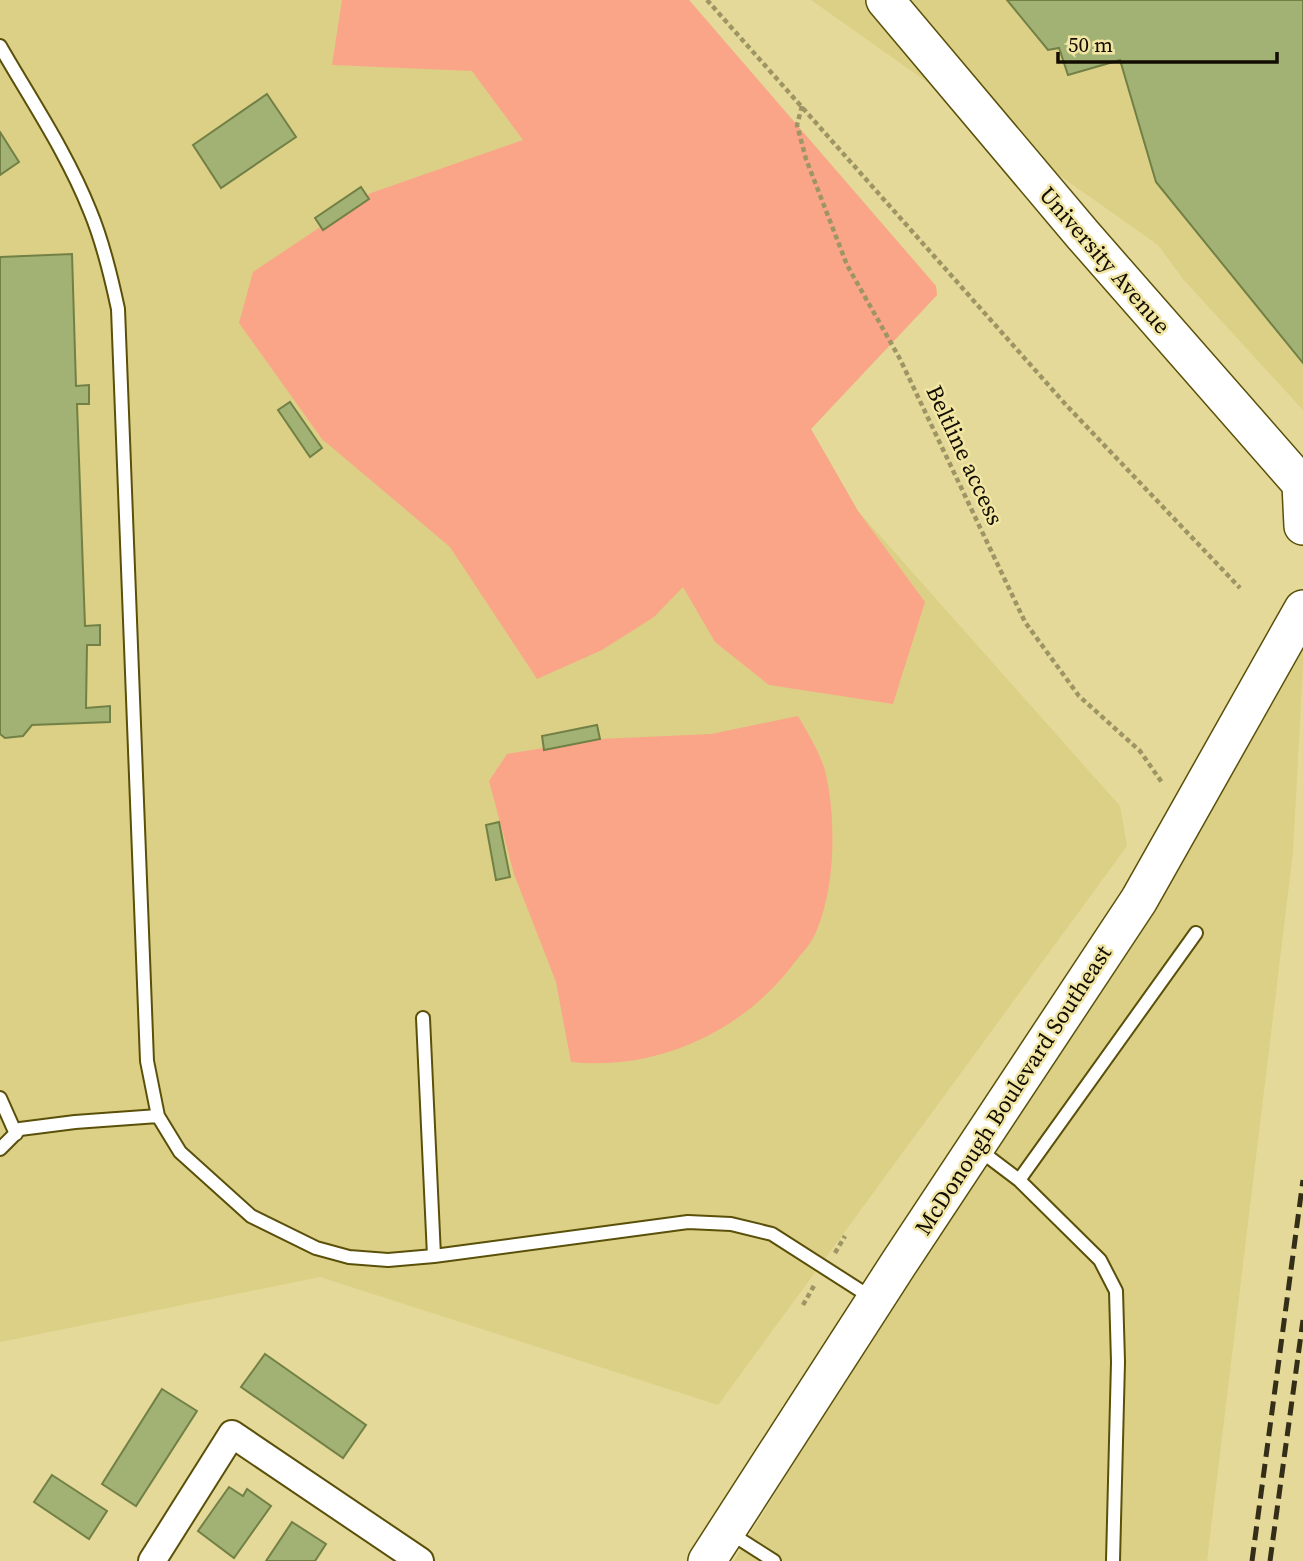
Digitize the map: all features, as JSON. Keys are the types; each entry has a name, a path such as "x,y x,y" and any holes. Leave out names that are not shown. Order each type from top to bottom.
{"main road":[{"name":"University Avenue","path":"885,0 1083,235 1302,485 1303,526"},
{"name":"McDonough Boulevard Southeast","path":"707,1561 875,1300 1139,900 1303,609"}],"street":[{"path":"152,1561 232,1434 420,1561"}],"lane":[{"path":"0,46 67,163 90,211 107,260 118,309 147,1060 158,1116 180,1152 251,1216 316,1248 349,1257 387,1260 434,1256 688,1222 731,1224 772,1234 875,1300"},
{"path":"1019,1180 1196,933"},
{"path":"423,1018 434,1256"},
{"path":"0,1098 16,1134"},
{"path":"0,1149 20,1129 158,1116"},
{"path":"975,1147 1019,1180 1100,1260 1116,1291 1113,1561"},
{"path":"726,1530 774,1561"}],"path":[{"path":"707,0 1067,406 1240,588"},
{"name":"Beltline access","path":"802,106 797,125 806,159 847,265 900,359 1025,622 1079,696 1140,751 1163,784"},
{"path":"834,1254 845,1236"},
{"path":"803,1305 816,1284"}],"shaded area":[{"path":"0,0 689,0 936,286 937,295 811,429 858,511 1120,806 1127,846 718,1405 320,1277 0,1342"},
{"path":"342,0 689,0 936,286 937,295 811,429 858,511 925,602 893,704 769,685 715,642 683,587 654,617 602,650 537,679 450,547 322,439 239,323 253,272 371,193 523,140 472,71 332,65"},
{"path":"811,0 1303,0 1303,410 1183,279 1158,245"},
{"path":"1303,609 1303,667 1293,852 1207,1561 734,1561 1139,900"},
{"path":"798,716 822,763 832,816 832,857 827,896 812,940 774,987 724,1027 696,1042 635,1060 571,1062 556,982 514,874 489,781 507,754 600,739 711,734"}],"building":[{"path":"1007,0 1303,0 1303,363 1156,182 1120,60 1068,75 1059,48 1048,50"},
{"path":"267,94 296,137 221,188 193,145"},
{"path":"0,132 19,162 0,175"},
{"path":"361,187 369,199 323,230 315,218"},
{"path":"72,254 76,386 89,385 89,404 77,404 85,626 100,625 100,645 87,645 86,708 110,706 110,722 32,725 23,736 5,738 0,734 0,257"},
{"path":"290,402 322,448 310,457 278,410"},
{"path":"597,725 600,739 544,750 542,736"},
{"path":"499,822 510,877 496,880 486,825"},
{"path":"265,1354 366,1425 343,1458 241,1387"},
{"path":"162,1389 197,1411 136,1506 102,1484"},
{"path":"52,1475 107,1511 89,1539 34,1502"},
{"path":"229,1487 243,1496 247,1489 271,1506 234,1558 198,1531"},
{"path":"292,1522 326,1544 315,1561 266,1561"}],"railway":[{"path":"1252,1561 1303,1180"},
{"path":"1270,1561 1303,1320"}]}
